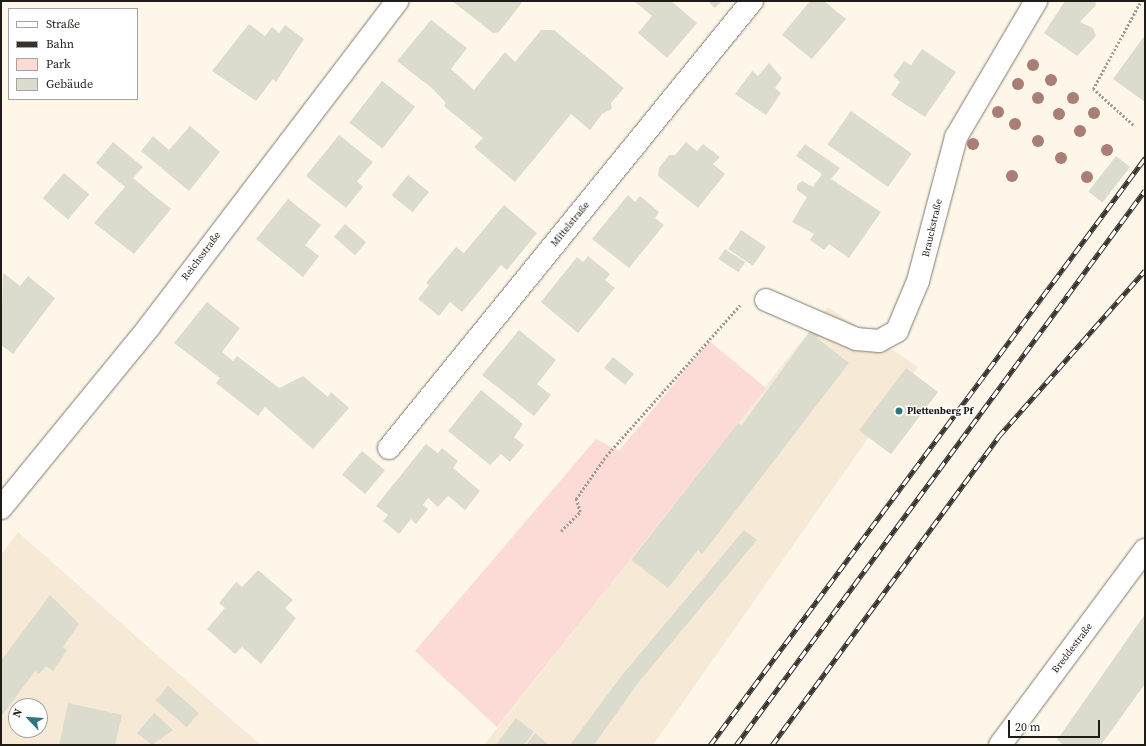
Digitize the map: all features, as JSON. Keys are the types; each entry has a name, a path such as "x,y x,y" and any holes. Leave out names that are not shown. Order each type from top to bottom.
{"street":[{"name":"Reichsstraße","path":"1,508 149,327 397,1"},
{"name":"Mittelstraße","path":"390,448 752,1"},
{"name":"Brauckstraße","path":"766,300 856,339 879,341 897,331 918,281 956,137 1036,1"},
{"name":"Breddestraße","path":"1000,745 1145,550"}],"path":[{"path":"1133,126 1093,89 1141,1"},
{"path":"561,531 580,512 576,499 606,456 736,306 766,300"}],"shaded area":[{"path":"828,307 918,367 653,745 484,745"},
{"path":"18,532 261,745 1,745 1,555"}],"green space":[{"path":"709,341 766,388 497,727 415,651 596,439 619,451"}],"building":[{"path":"452,1 523,1 499,32 493,33"},
{"path":"634,1 671,1 697,23 667,58 638,33 652,16"},
{"path":"707,1 722,1 715,8"},
{"path":"810,1 824,1 846,19 812,59 782,35"},
{"path":"1065,1 1095,1 1096,5 1080,22 1093,28 1096,36 1077,56 1044,33"},
{"path":"431,20 467,48 451,69 474,90 505,52 515,62 541,30 554,30 624,88 611,103 612,109 602,114 590,130 571,114 515,182 474,147 483,138 444,106 446,103 433,89 397,61"},
{"path":"249,24 265,36 272,27 279,33 285,25 304,39 276,82 273,79 256,101 212,71"},
{"path":"1145,35 1145,102 1113,79"},
{"path":"922,49 956,72 925,117 891,95 900,82 893,76 904,61 911,65"},
{"path":"769,63 782,78 775,88 781,93 766,115 735,94 752,71 758,76"},
{"path":"382,81 415,107 382,149 349,123"},
{"path":"851,111 912,153 888,187 827,145"},
{"path":"190,126 220,152 189,191 141,151 153,136 169,150"},
{"path":"339,135 373,162 357,181 363,187 346,208 306,176"},
{"path":"113,142 143,167 133,178 171,209 134,254 94,223 125,187 96,163"},
{"path":"686,142 697,151 703,144 720,157 713,164 725,174 698,208 658,176 659,168 669,155 675,155"},
{"path":"805,144 840,168 831,179 881,212 849,258 829,244 824,250 810,240 814,234 792,222 807,197 797,190 797,185 802,181 813,187 822,174 796,156"},
{"path":"1116,156 1130,167 1102,203 1088,191"},
{"path":"64,173 89,194 68,219 43,198"},
{"path":"408,175 429,192 413,212 392,195"},
{"path":"628,195 635,202 640,196 659,212 655,218 664,225 629,268 592,239"},
{"path":"288,199 321,225 305,245 319,256 303,277 256,239"},
{"path":"504,205 537,233 507,270 501,265 462,312 450,302 439,316 418,299 429,285 426,283 456,247 464,253"},
{"path":"345,224 366,242 355,255 334,237"},
{"path":"741,230 766,247 753,266 728,249"},
{"path":"725,249 745,262 739,272 718,259"},
{"path":"588,256 610,274 605,280 615,288 578,333 541,302 577,257 583,262"},
{"path":"3,273 20,286 28,276 55,298 13,354 1,345"},
{"path":"207,302 240,328 222,352 233,361 237,356 279,388 303,376 328,397 331,392 349,408 313,449 265,407 258,416 216,383 220,378 174,343"},
{"path":"813,327 821,332 817,338 849,363 707,548 702,554 698,550 668,588 631,560 738,423 742,425"},
{"path":"519,330 556,360 537,384 551,395 534,416 482,375"},
{"path":"613,357 634,374 625,385 604,368"},
{"name":"Plettenberg Pf","path":"906,368 938,392 891,454 859,430"},
{"path":"481,390 523,424 514,437 524,445 510,462 501,454 490,465 448,431"},
{"path":"426,444 438,453 442,448 458,461 453,468 480,491 465,510 448,496 438,507 428,498 423,505 428,509 416,524 411,519 399,534 383,521 388,515 376,506"},
{"path":"362,451 385,470 365,494 342,475"},
{"path":"744,530 757,540 638,683 594,745 570,745 623,674"},
{"path":"258,570 293,600 285,608 296,618 261,664 242,647 235,654 207,629 225,608 219,603 236,582 242,587"},
{"path":"50,595 79,624 63,647 67,650 53,671 46,666 39,674 35,671 15,698 8,698 8,708 1,717 1,661"},
{"path":"1145,614 1145,684 1101,745 1064,745 1057,740"},
{"path":"168,686 199,713 186,727 156,700"},
{"path":"68,703 122,715 115,745 59,745"},
{"path":"154,713 173,730 152,745 137,733"},
{"path":"516,718 534,732 524,745 496,745"},
{"path":"535,733 549,745 526,745"}],"railway":[{"path":"710,745 1145,158"},
{"path":"736,745 1145,190"},
{"path":"772,745 998,437 1145,270"}],"place":[{"name":"Plettenberg Pf","path":"899,411"}]}
